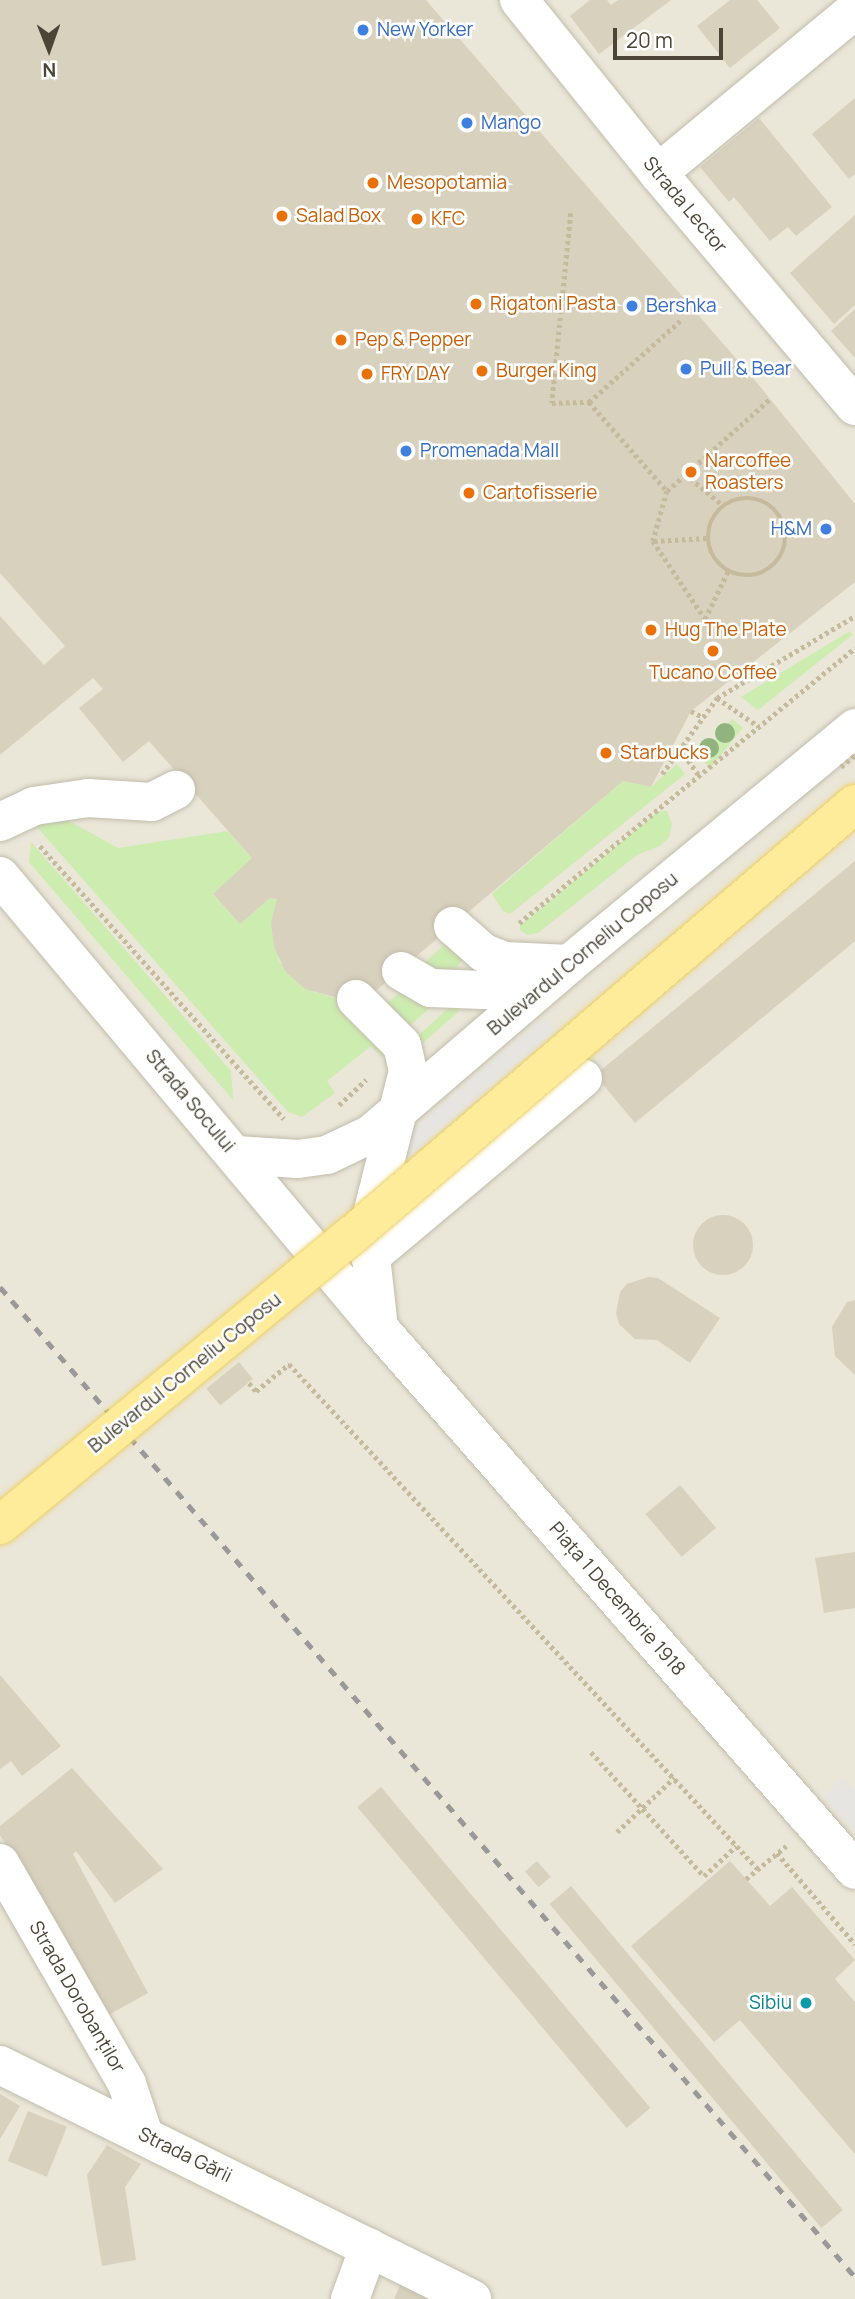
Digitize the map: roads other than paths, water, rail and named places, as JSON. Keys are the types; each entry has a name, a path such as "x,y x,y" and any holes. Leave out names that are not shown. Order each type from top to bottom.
{"main road":[{"name":"Bulevardul Corneliu Coposu","path":"0,1525 351,1236 855,804"}],"street":[{"name":"Strada Lector","path":"519,0 658,173 855,405"},
{"path":"658,173 855,10"},
{"name":"Bulevardul Corneliu Coposu","path":"236,1155 298,1159 327,1155 371,1134 569,964 855,728"},
{"path":"6,818 34,806 89,798 152,802 176,790"},
{"name":"Strada Socului","path":"0,876 379,1328"},
{"path":"453,926 484,953 505,961 569,964"},
{"path":"401,971 431,988 536,992"},
{"path":"356,999 402,1045 408,1071 400,1111 377,1185 368,1230 379,1328"},
{"path":"370,1257 583,1078"},
{"name":"Piața 1 Decembrie 1918","path":"379,1328 855,1870"},
{"name":"Strada Dorobanților","path":"0,1863 127,2084 144,2135"},
{"name":"Strada Gării","path":"0,2065 472,2299"},
{"path":"351,2299 369,2247"}],"railway":[{"path":"0,1287 855,2277"}],"place":[{"name":"New Yorker","path":"363,30"},
{"name":"Mango","path":"467,123"},
{"name":"Mesopotamia","path":"373,183"},
{"name":"Salad Box","path":"282,216"},
{"name":"KFC","path":"417,219"},
{"name":"Rigatoni Pasta","path":"476,304"},
{"name":"Bershka","path":"632,306"},
{"name":"Pep & Pepper","path":"341,340"},
{"name":"Pull & Bear","path":"686,369"},
{"name":"Burger King","path":"482,371"},
{"name":"FRY DAY","path":"367,374"},
{"name":"Promenada Mall","path":"406,451"},
{"name":"Narcoffee Roasters","path":"691,472"},
{"name":"Cartofisserie","path":"469,493"},
{"name":"H&M","path":"826,529"},
{"name":"Hug The Plate","path":"651,630"},
{"name":"Tucano Coffee","path":"713,651"},
{"name":"Starbucks","path":"606,753"},
{"name":"Sibiu","path":"806,2003"}]}
